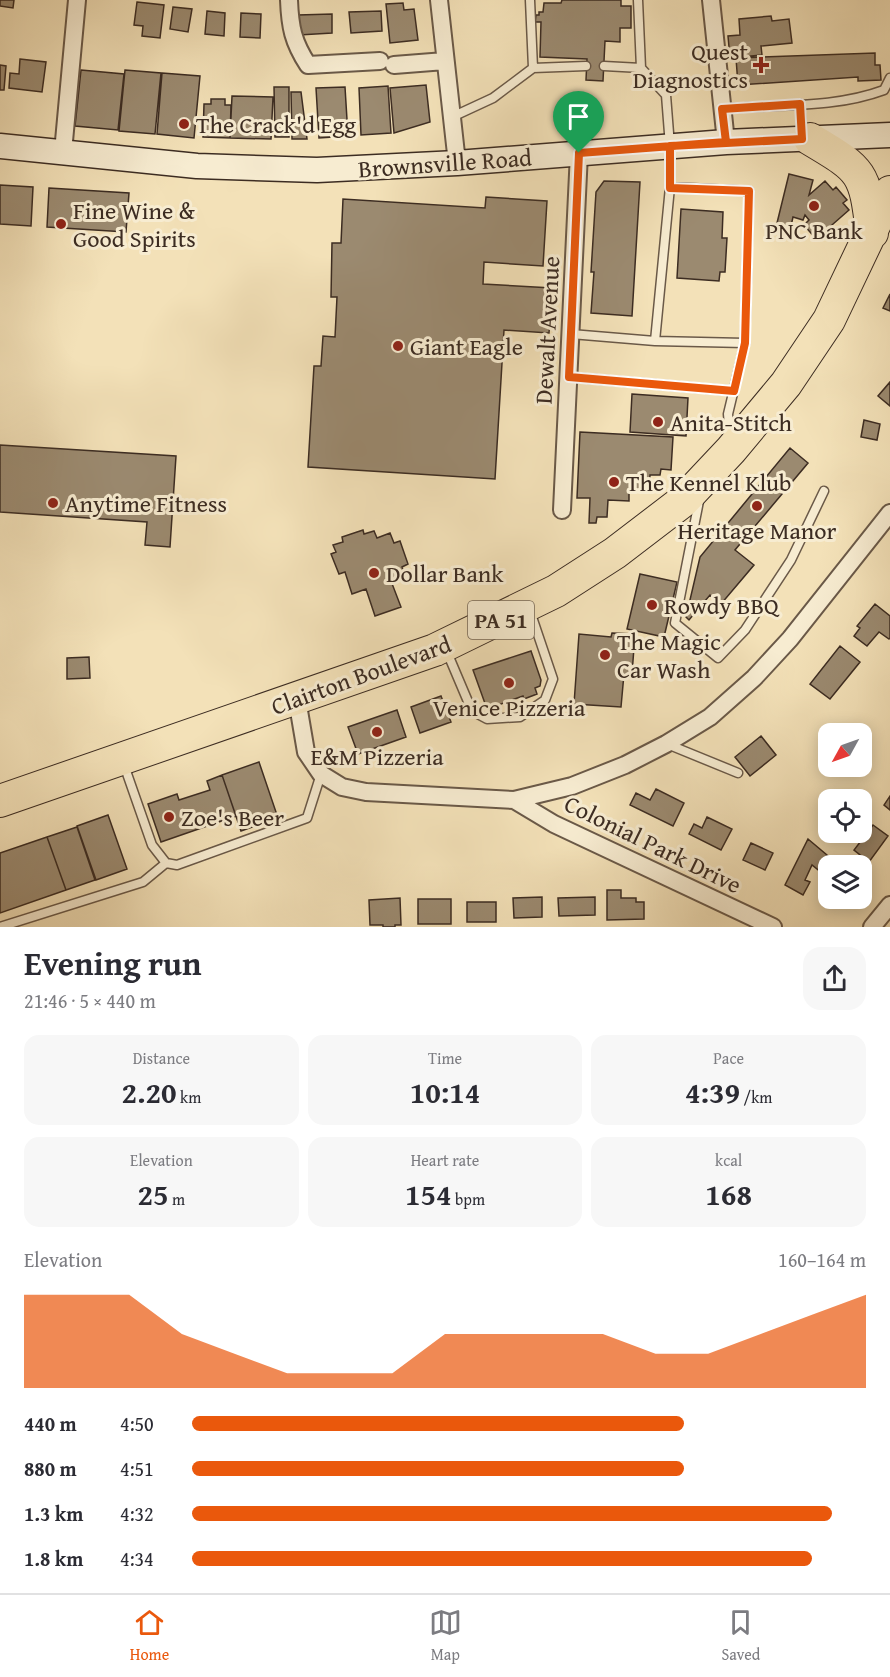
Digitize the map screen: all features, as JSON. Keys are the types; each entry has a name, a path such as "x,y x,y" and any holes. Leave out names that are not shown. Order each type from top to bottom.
{"highway":[{"path":"806,139 847,161 857,170 868,193 872,233"},
{"name":"Clairton Boulevard","path":"0,801 445,646 556,591 615,553 683,501 731,450 786,384 829,320 890,192"}],"main road":[{"name":"Brownsville Road","path":"0,146 197,166 317,170 457,163 726,142 890,135"}],"street":[{"path":"63,152 77,0"},
{"path":"289,0 295,45 308,64 445,61"},
{"path":"439,0 457,163"},
{"path":"711,0 726,142"},
{"name":"Dewalt Avenue","path":"562,510 579,153"},
{"path":"297,699 306,752 321,774 342,787 366,792 514,800 572,786 625,765 666,744 710,717 754,678 790,639 890,513"},
{"name":"Colonial Park Drive","path":"514,800 554,824 748,922 773,927"},
{"path":"872,927 890,905"}],"lane":[{"path":"530,0 533,68"},
{"path":"638,0 641,68 666,95 670,146 670,188 655,341"},
{"path":"451,118 493,98 533,68 586,66"},
{"path":"604,66 641,68"},
{"path":"722,109 860,99 884,90 890,78"},
{"path":"800,104 806,139"},
{"path":"670,188 749,191 745,343 728,414 731,450"},
{"path":"571,333 655,341 745,343"},
{"path":"569,377 734,391"},
{"path":"703,480 675,623 718,658 745,630 791,560 824,491"},
{"path":"445,646 472,711 487,719 520,717 545,700 553,679 528,605"},
{"path":"666,744 738,773"},
{"path":"122,759 152,845 166,863 177,865 307,818 321,774"},
{"path":"0,927 143,882 166,863"}],"building":[{"path":"0,0 14,0 13,8 0,6"},
{"path":"562,0 621,0 621,6 631,6 631,28 620,28 620,42 605,41 603,81 586,80 587,59 540,57 541,22 535,22 536,15 543,12 544,3 561,3"},
{"path":"137,2 164,5 160,38 142,36 143,26 134,25"},
{"path":"403,3 404,10 414,9 418,40 390,43 386,4"},
{"path":"173,7 192,9 188,32 170,29"},
{"path":"207,11 225,13 224,36 205,34"},
{"path":"381,11 382,31 351,33 349,12"},
{"path":"241,13 261,14 260,38 240,37"},
{"path":"332,14 332,33 299,35 298,15"},
{"path":"771,16 772,21 789,19 792,43 761,46 762,55 730,58 728,36 740,35 739,19"},
{"path":"875,53 875,65 880,65 881,80 858,81 858,77 738,85 736,58"},
{"path":"20,59 46,62 42,92 9,88 10,73 19,74"},
{"path":"0,65 6,66 4,90 0,90"},
{"path":"81,70 124,74 118,130 75,126"},
{"path":"125,70 161,73 155,134 119,131"},
{"path":"162,73 200,76 194,138 157,134"},
{"path":"426,85 430,122 394,133 390,88"},
{"path":"388,86 391,133 361,135 359,88"},
{"path":"274,87 289,87 289,137 275,137"},
{"path":"345,87 348,136 319,138 316,88"},
{"path":"291,92 301,92 307,139 292,139"},
{"path":"232,96 273,97 271,139 230,138"},
{"path":"211,99 225,99 225,105 231,105 230,138 203,137 204,104 211,104"},
{"name":"PNC Bank","path":"789,174 813,180 809,195 825,181 833,190 836,187 847,200 843,203 849,210 816,239 804,225 809,220 805,215 803,220 793,217 791,226 777,223"},
{"path":"604,181 640,182 632,316 591,313 596,192"},
{"path":"0,185 33,187 31,226 0,224"},
{"path":"49,188 129,193 126,232 47,227"},
{"path":"486,197 547,201 543,266 484,262 483,284 552,288 549,333 504,330 495,479 308,467 314,366 321,366 323,336 335,337 337,297 331,297 332,243 341,243 343,199 485,208"},
{"path":"681,209 723,212 722,238 727,238 725,272 720,272 719,281 677,278"},
{"path":"890,294 890,311 883,308"},
{"path":"890,382 890,406 878,396"},
{"path":"632,394 688,398 686,436 630,432"},
{"path":"864,420 880,424 877,440 861,437"},
{"name":"The Kennel Klub","path":"580,432 673,437 671,470 661,469 660,475 650,475 649,490 629,489 629,501 608,500 607,517 597,517 596,523 589,523 590,498 577,498"},
{"path":"0,445 176,456 170,547 145,545 147,522 0,512"},
{"name":"Heritage Manor","path":"790,448 808,463 735,550 754,565 721,604 710,595 689,620 686,617 700,557"},
{"name":"Dollar Bank","path":"363,530 364,534 374,531 377,538 390,533 394,543 400,541 408,564 402,567 405,576 391,581 401,607 375,616 366,589 352,594 345,572 339,574 331,554 336,552 333,545 343,542 342,537"},
{"name":"Rowdy BBQ","path":"640,574 677,582 664,637 627,629"},
{"path":"875,604 890,616 890,638 879,632 867,646 854,636 860,628 857,626"},
{"name":"The Magic Car Wash","path":"612,633 635,634 632,674 624,674 621,707 574,704 579,634 611,637"},
{"path":"840,646 860,662 830,699 810,684"},
{"name":"Venice Pizzeria","path":"531,651 541,680 540,686 535,688 537,694 524,699 523,696 487,709 473,670"},
{"path":"89,657 90,678 67,679 67,658"},
{"path":"441,696 451,722 420,733 411,707"},
{"name":"E&M Pizzeria","path":"397,710 406,737 358,754 348,727"},
{"path":"761,736 776,755 750,776 735,757"},
{"path":"259,762 278,818 241,831 222,775"},
{"path":"222,775 236,816 161,842 148,804 177,794 179,800 210,790 207,781"},
{"path":"656,789 684,803 673,826 630,805 636,793 650,800"},
{"path":"890,796 890,810 884,805"},
{"path":"108,815 127,869 96,880 77,826"},
{"path":"707,817 732,829 721,850 689,834 694,824 702,828"},
{"path":"872,826 888,836 872,858 872,855 860,855 854,850 859,843 872,843"},
{"path":"77,827 95,880 66,890 47,837"},
{"path":"47,837 66,890 0,913 0,853"},
{"path":"808,839 827,855 818,855 818,870 812,865 805,880 810,882 803,895 785,885"},
{"path":"751,843 773,853 765,870 743,860"},
{"path":"607,890 621,890 621,898 636,898 636,902 644,902 644,919 607,920"},
{"path":"542,897 542,917 514,918 513,898"},
{"path":"595,897 595,915 559,916 558,898"},
{"path":"400,898 401,925 383,927 383,925 370,925 369,900"},
{"path":"418,899 451,899 451,924 418,924"},
{"path":"467,902 496,902 496,922 467,922"}],"place":[{"name":"Quest Diagnostics","path":"761,65"},
{"name":"The Crack'd Egg","path":"184,124"},
{"name":"PNC Bank","path":"814,206"},
{"name":"Fine Wine & Good Spirits","path":"61,224"},
{"name":"Giant Eagle","path":"398,346"},
{"name":"Anita-Stitch","path":"658,422"},
{"name":"The Kennel Klub","path":"614,482"},
{"name":"Anytime Fitness","path":"53,503"},
{"name":"Heritage Manor","path":"757,506"},
{"name":"Dollar Bank","path":"374,573"},
{"name":"Rowdy BBQ","path":"652,605"},
{"name":"The Magic Car Wash","path":"605,655"},
{"name":"Venice Pizzeria","path":"509,683"},
{"name":"E&M Pizzeria","path":"377,732"},
{"name":"Zoe's Beer","path":"169,817"}],"route":[{"path":"579,153 569,377 734,391 745,343 749,191 670,188 670,146 802,139 800,104 722,109 726,142 670,146 579,153"}]}
